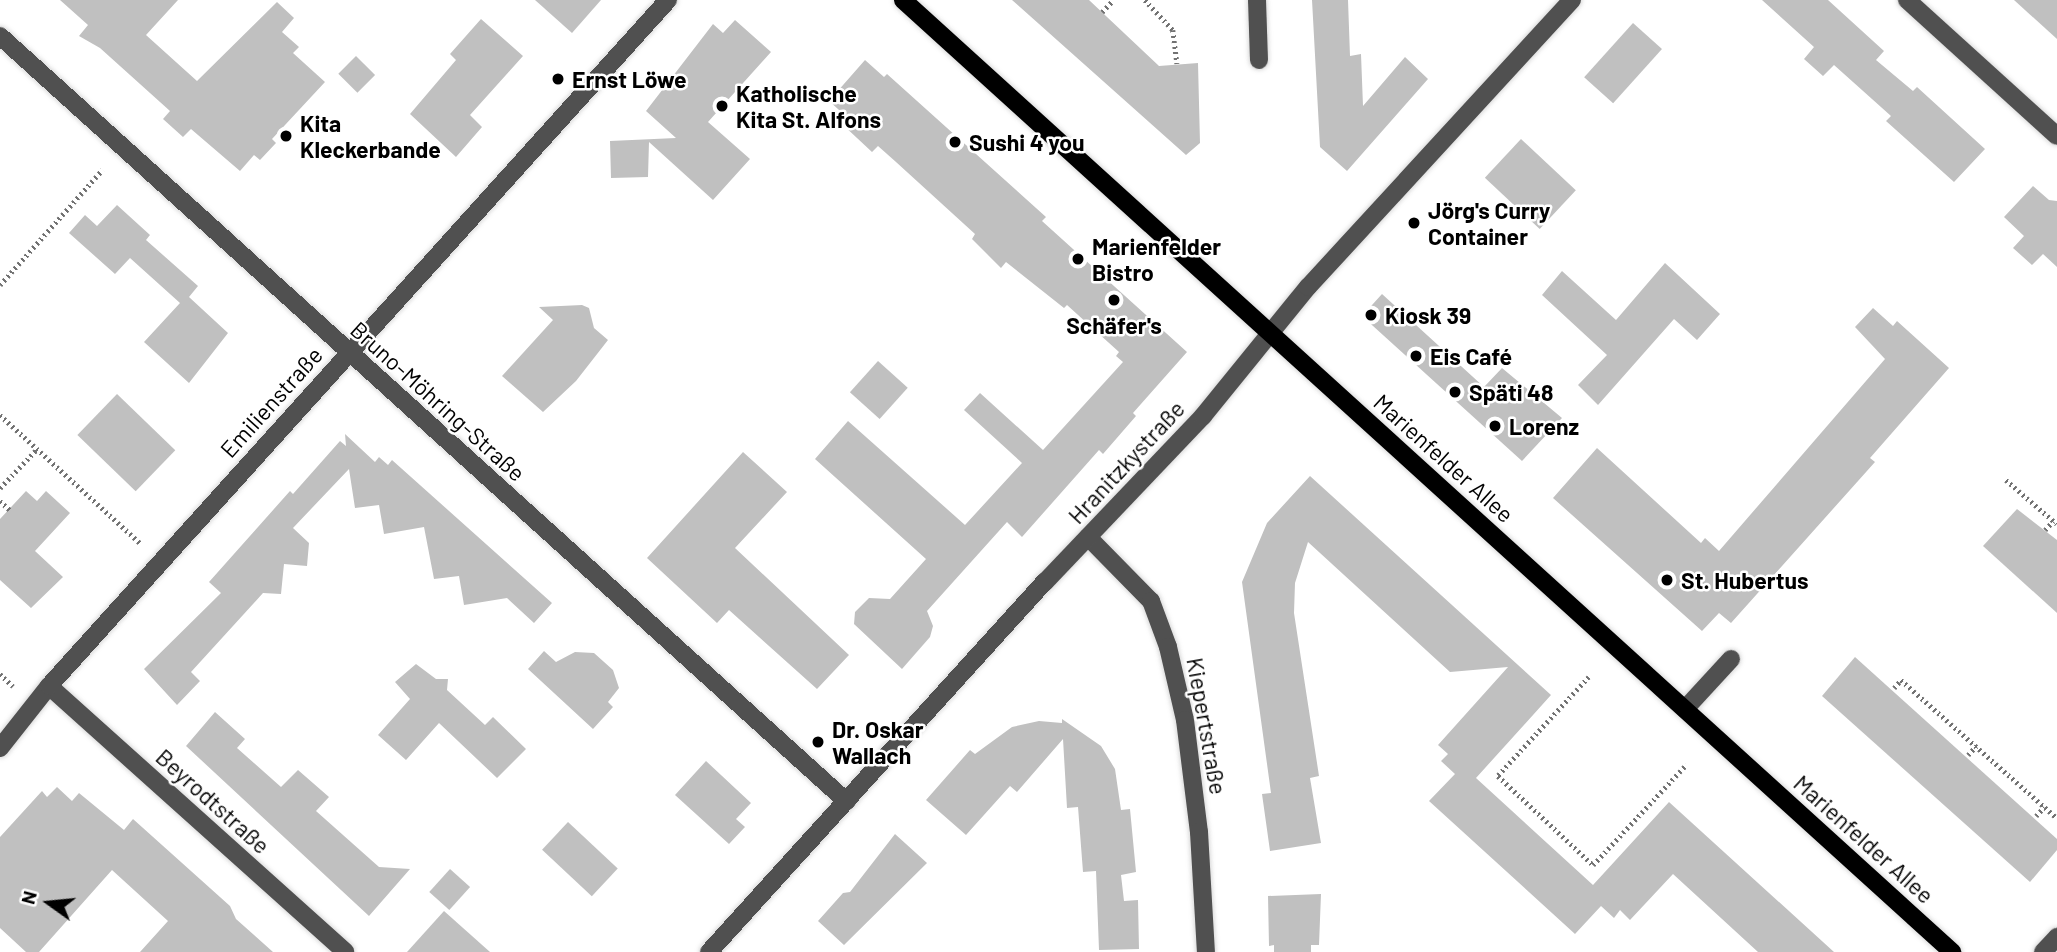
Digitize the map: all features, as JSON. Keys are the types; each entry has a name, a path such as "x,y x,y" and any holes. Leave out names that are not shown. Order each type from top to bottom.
{"main road":[{"name":"Marienfelder Allee","path":"903,0 1952,952"}],"street":[{"name":"Emilienstraße","path":"0,748 49,686 668,0"},
{"path":"1257,0 1259,60"},
{"name":"Hranitzkystraße","path":"709,952 1088,537 1203,416 1370,217 1572,0"},
{"path":"1907,0 2057,136"},
{"name":"Bruno-Möhring-Straße","path":"0,36 846,801"},
{"name":"Kiepertstraße","path":"1088,537 1151,601 1168,647 1185,720 1206,952"},
{"path":"1685,709 1731,659"},
{"name":"Beyrodtstraße","path":"49,686 345,952"},
{"path":"2043,952 2057,937"}],"path":[{"path":"1102,12 1113,0"},
{"path":"1147,0 1173,30 1177,64"},
{"path":"0,285 102,170"},
{"path":"0,415 140,543"},
{"path":"0,488 37,449"},
{"path":"2006,480 2055,522 2045,530"},
{"path":"0,501 11,511"},
{"path":"0,674 13,686"},
{"path":"1589,677 1498,776 1594,865 1686,765"},
{"path":"1894,688 1901,680 2057,818"},
{"path":"1968,755 1976,746"},
{"path":"2036,816 2045,807"}],"building":[{"path":"60,0 178,0 146,35 197,81 277,2 294,18 282,32 299,47 293,53 325,82 272,139 276,143 260,160 254,155 240,171 191,129 183,137 163,119 170,111 100,48 79,36 88,25"},
{"path":"535,0 601,0 572,33"},
{"path":"1012,0 1089,0 1159,66 1198,63 1200,143 1186,155"},
{"path":"1312,0 1348,0 1350,56 1361,54 1363,106 1405,57 1428,79 1347,171 1320,147"},
{"path":"1762,0 1828,0 1884,51 1876,60 1913,91 1917,87 1985,149 1954,182 1886,121 1891,116 1834,65 1823,76 1804,59 1814,47"},
{"path":"2014,0 2057,0 2057,39"},
{"path":"481,19 523,56 470,115 482,127 456,157 410,114 456,60 450,54"},
{"path":"735,20 771,52 708,122 750,159 713,200 649,142 648,177 611,178 610,141 676,138 646,111 713,24 723,33"},
{"path":"1633,23 1662,49 1613,103 1584,77"},
{"path":"356,56 375,75 357,93 338,74"},
{"path":"865,60 884,77 887,74 1046,217 1042,221 1187,352 1133,413 1136,416 1103,454 1099,450 1022,537 1007,522 927,611 933,626 930,637 902,669 854,624 855,612 869,598 890,599 926,559 815,459 848,421 965,525 1022,463 964,410 980,393 1043,450 1123,362 1116,356 1119,352 1067,305 1064,308 1006,262 1001,268 972,239 975,234 896,162 878,146 872,152 842,124 848,118 829,101"},
{"path":"1521,139 1576,190 1540,229 1485,178"},
{"path":"2033,186 2049,200 2057,201 2057,267 2043,254 2032,265 2013,248 2024,236 2004,217"},
{"path":"117,205 150,235 146,240 198,286 189,297 228,333 189,383 144,342 180,303 130,258 115,274 69,233 85,215 97,226"},
{"path":"1665,263 1720,314 1697,340 1674,319 1598,405 1578,385 1607,355 1542,295 1562,271 1616,320"},
{"path":"1382,294 1484,387 1502,368 1562,418 1522,461 1362,316"},
{"path":"582,305 589,308 594,328 608,340 576,381 543,412 502,376 553,320 539,307"},
{"path":"1873,308 1893,326 1897,321 1949,368 1870,458 1875,462 1731,623 1719,613 1702,631 1553,498 1597,448 1701,543 1705,538 1719,551 1885,359 1855,327"},
{"path":"878,361 908,388 880,419 850,392"},
{"path":"117,394 175,450 136,491 77,435"},
{"path":"345,434 375,462 379,457 388,465 392,460 552,603 534,623 507,598 464,605 459,576 434,579 424,527 384,534 379,505 355,508 349,469 293,528 309,543 307,566 284,564 281,594 263,593 191,672 200,681 177,705 144,669 221,593 209,582 290,491 293,494 340,441 346,446"},
{"path":"743,452 787,492 735,548 849,655 817,689 729,610 717,623 647,558"},
{"path":"1310,476 1551,695 1476,778 1593,885 1669,802 1834,952 1758,952 1673,874 1630,920 1620,910 1614,918 1601,906 1575,934 1429,801 1455,774 1441,761 1448,754 1438,745 1508,667 1450,672 1308,542 1295,583 1294,613 1319,776 1310,778 1321,843 1270,851 1262,794 1271,793 1242,582 1267,523"},
{"path":"26,491 37,501 46,491 70,513 35,551 63,577 31,608 0,580 0,519"},
{"path":"2017,509 2057,540 2057,613 1983,546"},
{"path":"544,651 556,662 575,652 594,653 613,670 619,688 608,702 613,707 593,729 528,669"},
{"path":"1855,657 2057,839 2057,850 2030,882 1822,696"},
{"path":"416,664 436,679 448,679 447,690 485,725 493,717 526,749 497,778 439,723 406,760 378,735 410,699 395,682"},
{"path":"215,712 245,739 237,748 281,787 298,770 329,797 316,811 379,867 410,869 369,916 186,746"},
{"path":"1062,719 1101,746 1115,769 1121,810 1130,809 1136,872 1121,875 1124,901 1138,900 1139,949 1099,950 1096,871 1083,872 1078,807 1067,808 1063,739 1017,792 1010,786 966,835 926,800 970,750 975,754 1012,727 1039,721 1062,723"},
{"path":"706,761 751,803 736,819 745,827 729,844 675,795"},
{"path":"57,787 72,801 79,793 124,830 133,819 230,906 236,919 273,952 140,952 168,921 112,870 39,952 26,952 0,928 0,837 42,791 47,797"},
{"path":"568,822 618,868 592,896 542,850"},
{"path":"895,834 927,863 844,945 818,921 843,893 850,892"},
{"path":"450,869 470,887 449,910 429,892"},
{"path":"1321,894 1319,945 1311,945 1311,952 1274,952 1274,945 1269,946 1268,896"},
{"path":"444,911 490,952 407,952"}],"place":[{"name":"Ernst Löwe","path":"558,79"},
{"name":"Katholische Kita St. Alfons","path":"722,106"},
{"name":"Kita Kleckerbande","path":"286,136"},
{"name":"Sushi 4 you","path":"955,142"},
{"name":"Jörg's Curry Container","path":"1414,223"},
{"name":"Marienfelder Bistro","path":"1078,259"},
{"name":"Schäfer's","path":"1114,300"},
{"name":"Kiosk 39","path":"1371,315"},
{"name":"Eis Café","path":"1416,356"},
{"name":"Späti 48","path":"1455,392"},
{"name":"Lorenz","path":"1495,426"},
{"name":"St. Hubertus","path":"1667,580"},
{"name":"Dr. Oskar Wallach","path":"818,742"}]}
